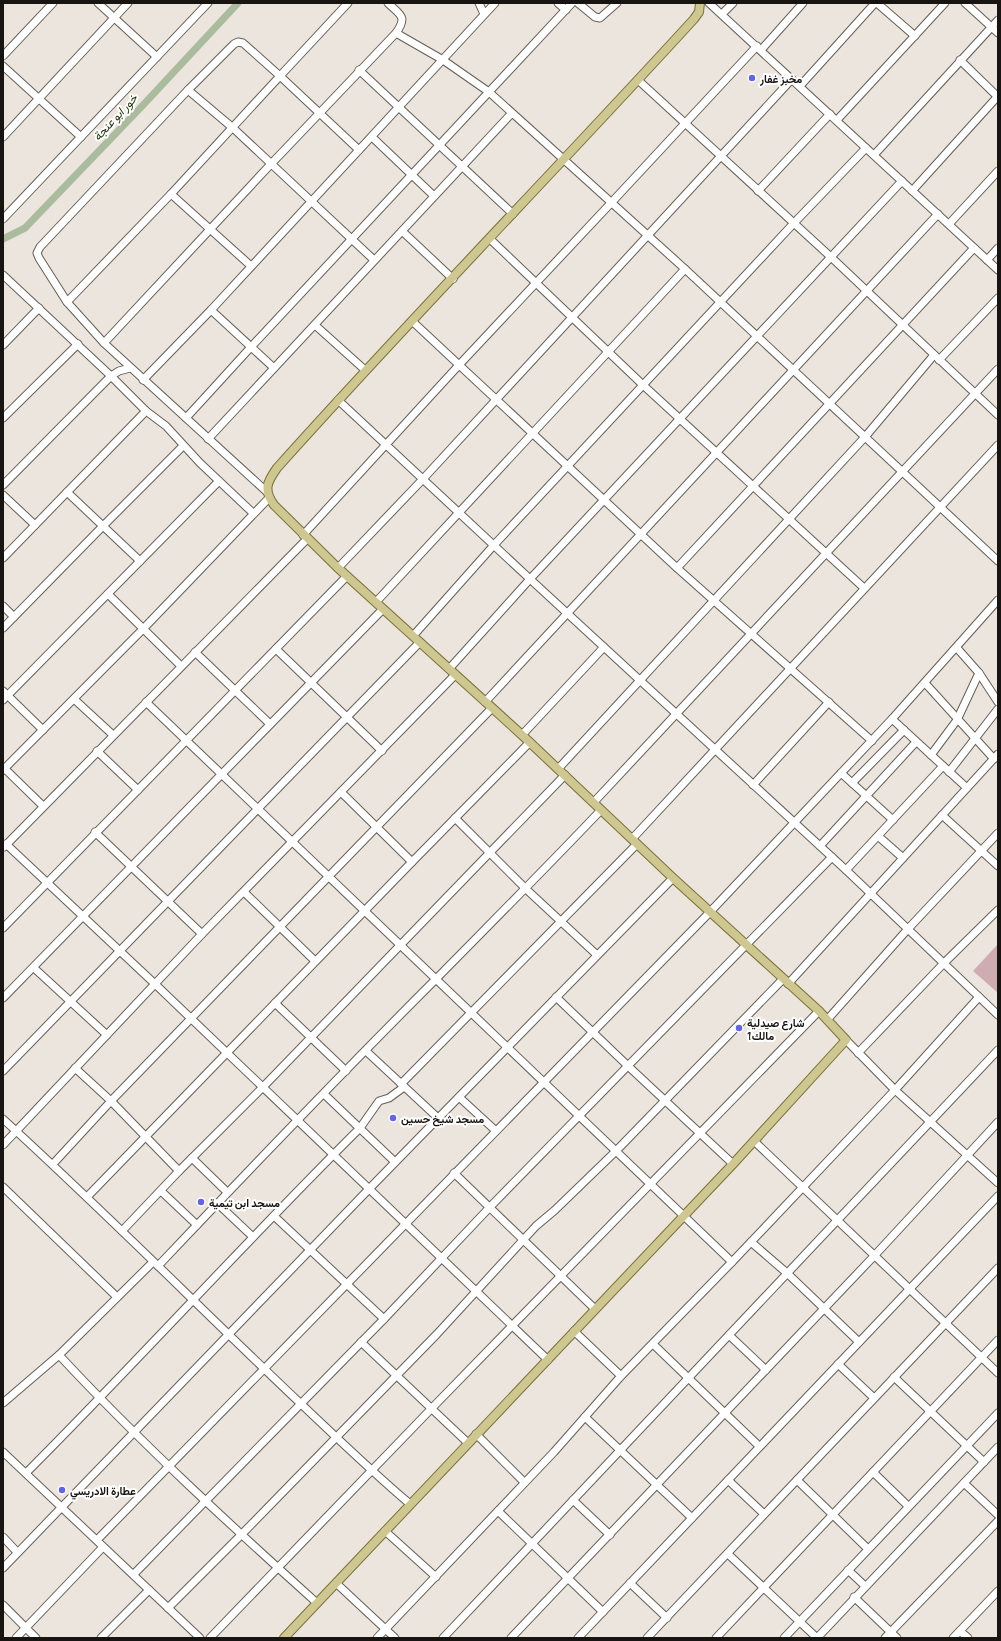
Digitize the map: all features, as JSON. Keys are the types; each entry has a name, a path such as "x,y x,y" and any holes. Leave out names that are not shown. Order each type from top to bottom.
{"main road":[{"path":"285,1638 336,1582 733,1164 846,1040 819,1011 634,842 566,775 416,640 305,537 268,495 268,483 277,468 365,370 514,214 694,19 699,12 700,3"}],"street":[{"path":"3,56 53,3"},
{"path":"98,3 157,57"},
{"path":"3,137 128,3"},
{"path":"67,302 171,194 348,3"},
{"path":"104,343 359,70 396,33 403,20 388,3"},
{"path":"479,3 484,14"},
{"path":"143,380 211,310 495,3"},
{"path":"558,3 566,10"},
{"path":"186,418 572,3"},
{"path":"578,3 595,17 600,18 617,3"},
{"path":"709,3 998,270"},
{"path":"722,14 733,3"},
{"path":"548,1360 227,1052 83,916 5,846 305,537 459,365 686,123 803,3"},
{"path":"800,86 876,3 915,36"},
{"path":"837,120 945,3"},
{"path":"965,3 998,33"},
{"path":"3,219 157,57 204,4"},
{"path":"874,155 998,20"},
{"path":"396,33 443,60 489,92 511,114 685,269 757,338 998,561"},
{"path":"43,806 4,769 144,628 253,513 268,495 104,343 67,302 37,253 40,247 188,90 234,44 238,42 243,43 280,76 359,150"},
{"path":"912,191 998,96 960,60"},
{"path":"3,66 81,138"},
{"path":"359,70 514,214"},
{"path":"338,568 423,479 792,79"},
{"path":"638,80 832,258 902,326 998,414"},
{"path":"188,90 233,128 374,260"},
{"path":"208,439 511,114"},
{"path":"758,191 830,114"},
{"path":"372,137 434,196"},
{"path":"3,1071 347,716 416,640 494,545 866,148"},
{"path":"949,224 998,171"},
{"path":"449,669 530,579 832,258 902,181"},
{"path":"171,194 251,266"},
{"path":"485,702 938,214"},
{"path":"402,231 452,279"},
{"path":"490,239 643,385 864,588"},
{"path":"677,568 974,248"},
{"path":"987,260 998,248"},
{"path":"376,602 607,351 685,269"},
{"path":"3,276 78,344 146,411 166,426 184,446 253,513"},
{"path":"558,769 789,520 936,357 998,298"},
{"path":"3,345 39,308"},
{"path":"211,310 274,368"},
{"path":"412,321 713,601 872,741"},
{"path":"315,325 365,370"},
{"path":"3,418 78,344"},
{"path":"3,485 111,376 119,371 130,368"},
{"path":"594,802 998,370"},
{"path":"338,400 714,750 846,870 998,1015"},
{"path":"3,558 146,411"},
{"path":"26,1473 100,1399 253,1237 360,1128 379,1101 390,1098 561,921 634,842 714,750 998,445"},
{"path":"3,628 102,526 184,446"},
{"path":"43,730 5,696 108,594 219,480"},
{"path":"67,492 140,561"},
{"path":"3,495 35,525"},
{"path":"3,928 46,882 347,576"},
{"path":"108,594 181,666"},
{"path":"96,1540 347,1285 710,912 995,609 998,600"},
{"path":"3,606 14,617"},
{"path":"3,998 34,968 383,609"},
{"path":"522,735 604,647"},
{"path":"957,648 979,673 998,702"},
{"path":"276,649 382,750"},
{"path":"195,652 270,724"},
{"path":"931,755 957,720 979,673"},
{"path":"3,1145 202,934 455,675"},
{"path":"168,1608 477,1292 536,1226 555,1210 616,1151 664,1101 786,981 870,894 996,756 974,738 925,683"},
{"path":"74,699 113,735"},
{"path":"146,702 732,1262"},
{"path":"753,785 828,702"},
{"path":"53,1164 111,1101 492,708"},
{"path":"950,772 974,738 998,709"},
{"path":"892,719 967,788"},
{"path":"852,784 904,730"},
{"path":"87,1197 364,910 530,742"},
{"path":"820,846 916,742"},
{"path":"97,751 138,790"},
{"path":"846,870 943,766"},
{"path":"841,773 893,820"},
{"path":"122,1231 566,775"},
{"path":"342,792 412,862"},
{"path":"3,1403 59,1355 117,1297 156,1264 197,1225 227,1192 435,979 526,889 601,810"},
{"path":"942,815 998,866"},
{"path":"455,818 526,889 596,955"},
{"path":"95,832 202,934"},
{"path":"827,1020 998,833"},
{"path":"878,836 903,858"},
{"path":"134,1574 362,1342 490,1207 832,857"},
{"path":"3,1568 596,955 673,878"},
{"path":"244,892 315,961"},
{"path":"858,1053 944,963 998,910"},
{"path":"34,968 107,1035"},
{"path":"556,997 664,1101 733,1164"},
{"path":"377,1638 554,1452 621,1376 732,1262 895,1090 979,997"},
{"path":"275,1003 346,1071"},
{"path":"210,1638 278,1566 819,1011"},
{"path":"846,1040 895,1090 932,1121 998,1183"},
{"path":"443,1638 998,1050"},
{"path":"366,1051 438,1118"},
{"path":"75,1068 111,1101 179,1171"},
{"path":"324,1094 395,1162"},
{"path":"460,1097 496,1131"},
{"path":"3,1120 53,1164 192,1301 372,1471 410,1504"},
{"path":"511,1638 875,1255 998,1122"},
{"path":"754,1141 998,1373"},
{"path":"192,1158 227,1192"},
{"path":"454,1174 595,1309"},
{"path":"3,1187 117,1297"},
{"path":"161,1191 197,1225"},
{"path":"578,1638 998,1196"},
{"path":"217,1203 253,1237"},
{"path":"274,1216 384,1319"},
{"path":"751,1242 788,1274 859,1342"},
{"path":"647,1638 998,1268"},
{"path":"574,1331 621,1376"},
{"path":"729,1336 766,1370"},
{"path":"716,1638 998,1340"},
{"path":"362,1342 468,1443"},
{"path":"653,1344 759,1446"},
{"path":"59,1355 100,1399 169,1466 317,1603"},
{"path":"838,1364 874,1398"},
{"path":"894,1377 984,1462"},
{"path":"784,1638 998,1413"},
{"path":"585,1417 692,1518"},
{"path":"476,1434 524,1482"},
{"path":"728,1554 817,1638 854,1597 998,1447"},
{"path":"3,1452 103,1547 134,1574 200,1638"},
{"path":"873,1472 908,1506"},
{"path":"728,1480 764,1514"},
{"path":"797,1480 868,1549"},
{"path":"964,1483 998,1515"},
{"path":"573,1500 610,1535"},
{"path":"498,1511 603,1612"},
{"path":"885,1638 998,1520"},
{"path":"385,1531 436,1576"},
{"path":"3,1537 17,1552"},
{"path":"16,1638 103,1547"},
{"path":"848,1570 865,1586"},
{"path":"336,1582 394,1638"},
{"path":"630,1583 667,1618"},
{"path":"105,1637 149,1590"},
{"path":"953,1638 998,1591"},
{"path":"854,1597 897,1638"},
{"path":"3,1605 36,1638"},
{"path":"960,1631 968,1638"}],"shaded area":[{"path":"998,944 998,993 973,971"}],"waterway":[{"name":"خور ابو عنجة","path":"3,239 25,228 145,103 238,3"}],"place":[{"name":"مخبز غفار","path":"752,78"},
{"name":"شارع صيدلية مالك1","path":"739,1028"},
{"name":"مسجد شيخ حسين","path":"393,1118"},
{"name":"مسجد ابن تيمية","path":"201,1202"},
{"name":"عطارة الادريسي","path":"62,1490"}]}
